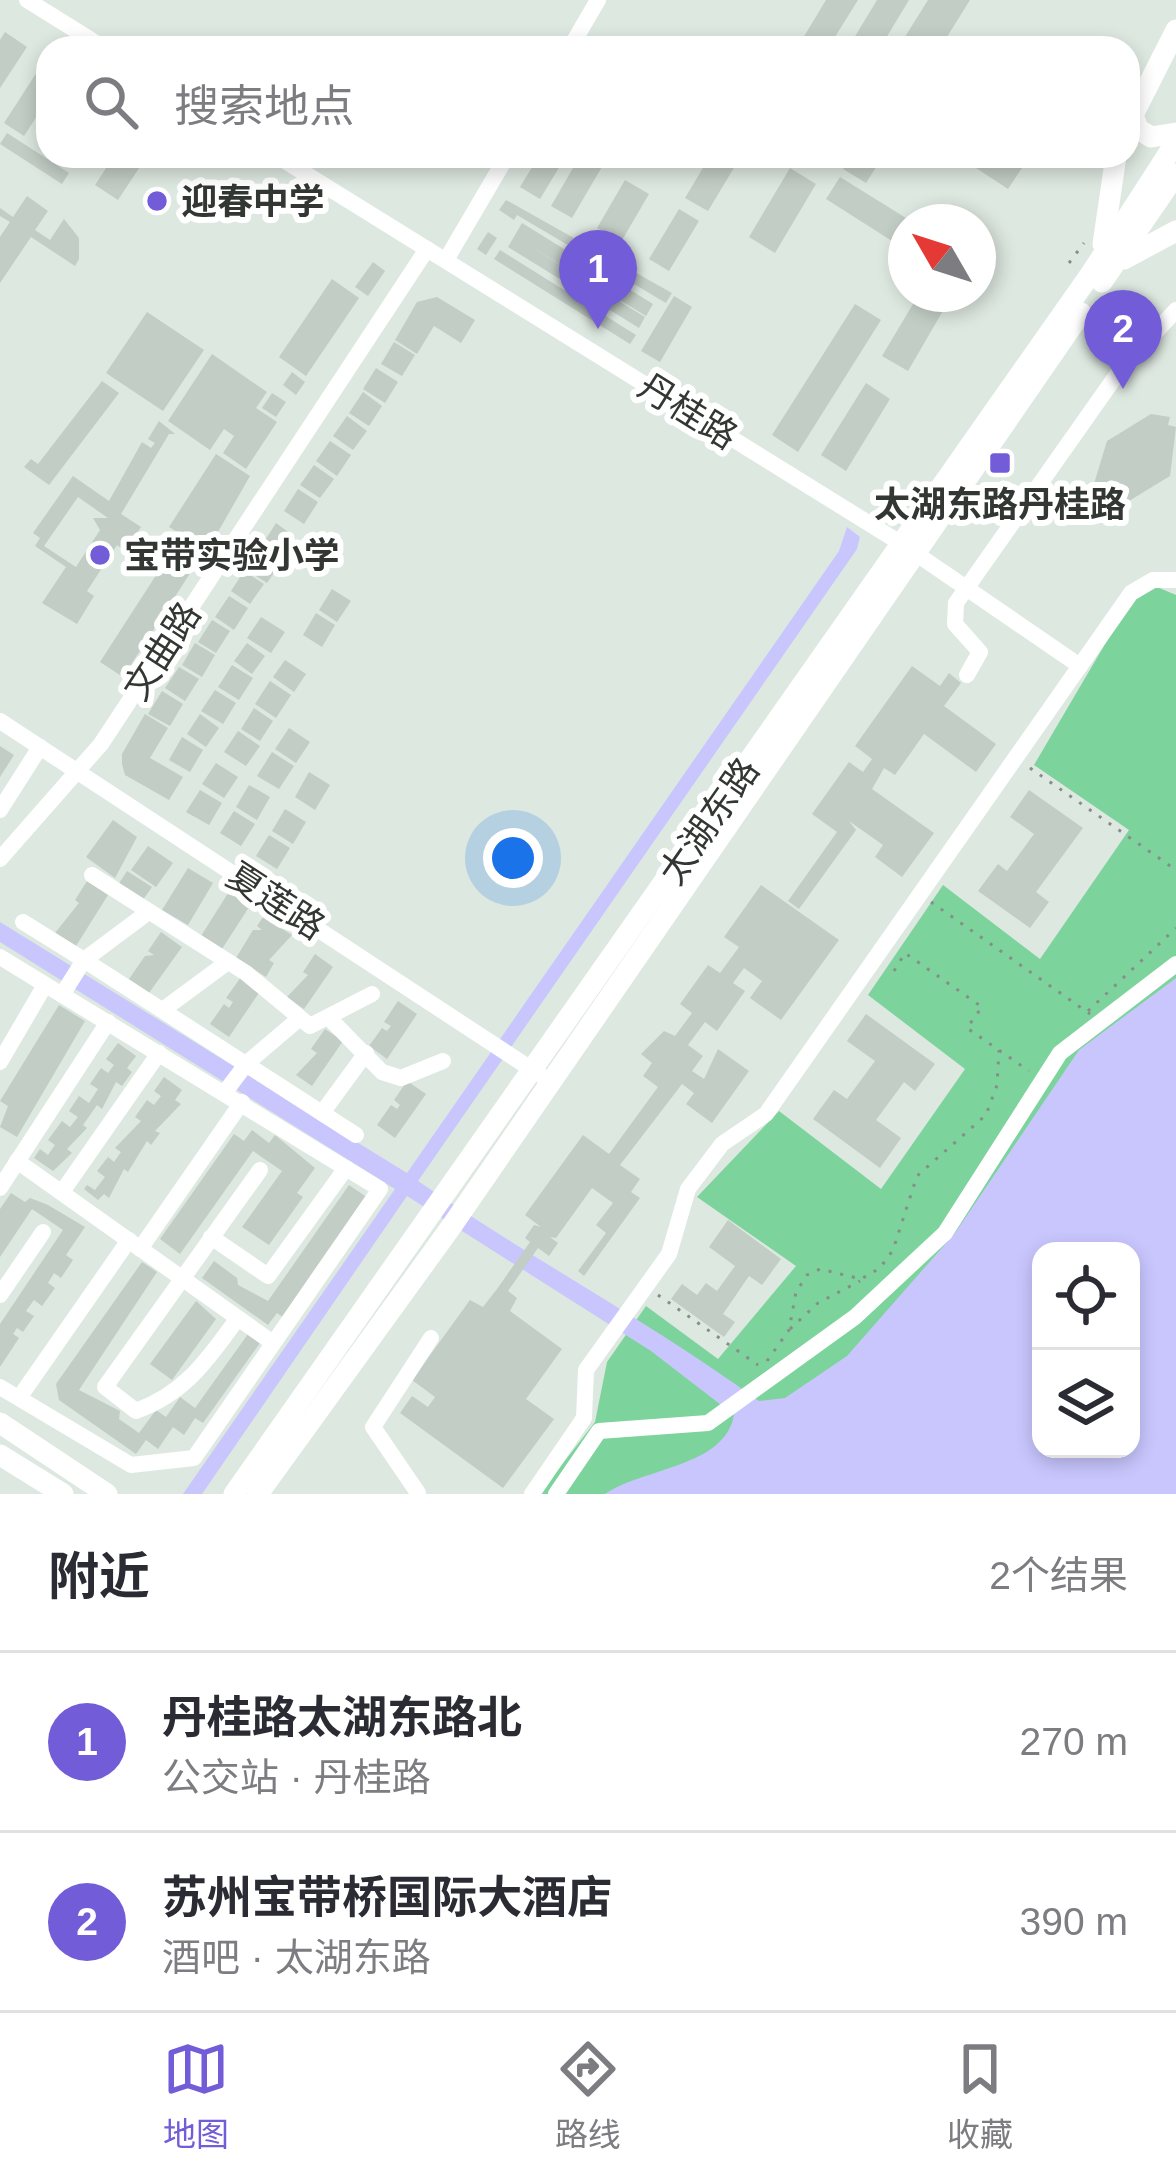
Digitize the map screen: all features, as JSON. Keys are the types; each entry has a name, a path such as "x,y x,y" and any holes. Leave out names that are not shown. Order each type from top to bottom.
{"main road":[{"path":"1140,79 1176,14"},
{"path":"1140,101 1176,30"},
{"path":"1140,129 1151,137 1176,137"},
{"name":"太湖东路","path":"1099,274 1176,137"},
{"path":"1099,274 1115,168"},
{"name":"太湖东路","path":"258,1494 457,1218 543,1077 1099,274 1176,174"},
{"path":"1099,274 1176,231"},
{"name":"太湖东路","path":"234,1494 436,1205 543,1077"},
{"path":"0,1423 107,1494"},
{"path":"0,1455 63,1494"}],"street":[{"path":"27,0 85,36"},
{"path":"577,36 598,0"},
{"name":"丹桂路","path":"297,168 909,548 1080,665"},
{"path":"446,260 500,168"},
{"name":"文曲路","path":"0,859 78,772 427,249"},
{"path":"967,675 980,652 952,616 966,589 1118,373 1176,310"},
{"path":"532,1494 584,1418 586,1370 669,1254 688,1189 722,1144 766,1114 1131,593 1153,580 1176,580"},
{"name":"夏莲路","path":"0,721 543,1077"},
{"path":"0,810 40,747"},
{"path":"92,875 278,995 310,1026 331,1020 372,994"},
{"path":"0,1062 81,964 147,913"},
{"path":"23,922 81,964 164,1009 244,1067 356,1135"},
{"path":"0,957 232,1094 380,1189 194,1458 131,1465 0,1388"},
{"path":"164,1009 225,964"},
{"path":"556,1494 599,1432 636,1425 699,1426 855,1317 945,1233 1060,1053 1093,1017 1176,964"},
{"path":"19,1398 135,1244 232,1094 244,1067 300,1018"},
{"path":"331,1020 382,1072 401,1078 443,1061"},
{"path":"0,1188 108,1022"},
{"path":"62,1192 159,1053"},
{"path":"322,1113 366,1053"},
{"path":"17,1161 273,1343"},
{"path":"211,1237 268,1276 346,1168"},
{"path":"238,1318 193,1379 136,1411 105,1387 260,1170"},
{"path":"0,1294 43,1232"},
{"path":"418,1494 373,1427 431,1338"}],"path":[{"path":"1015,758 1176,870"},
{"path":"920,894 1093,1017 1176,928"},
{"path":"894,971 905,953 982,1007 967,1028 1040,1079"},
{"path":"647,1287 762,1367 789,1330 818,1304 861,1280 893,1250 917,1176 986,1115 997,1085 999,1050"},
{"path":"789,1330 796,1292 807,1275 828,1269 861,1280"}],"green space":[{"path":"1157,587 1176,595 1176,1494 539,1494 595,1422 607,1362 646,1306 718,1359 796,1266 697,1197 779,1111 881,1189 965,1069 868,995 943,885 1040,959 1129,830 1034,765 1138,588"}],"water":[{"path":"847,527 860,537 857,549 418,1181 759,1401 785,1398 847,1356 955,1233 1079,1050 1176,978 1176,1494 605,1494 699,1456 727,1432 734,1415 651,1351 407,1196 202,1494 183,1494 395,1189 0,942 0,922 407,1173 839,551"}],"building":[{"path":"826,0 858,0 836,36 804,36"},
{"path":"877,0 909,0 887,36 855,36"},
{"path":"928,0 970,0 948,36 906,36"},
{"path":"5,32 27,47 0,88 0,40"},
{"path":"36,74 36,118 24,136 4,123"},
{"path":"7,133 36,152 36,167 0,144"},
{"path":"37,168 61,168 69,173 62,184"},
{"path":"106,168 139,168 118,200 95,185"},
{"path":"532,168 559,168 540,199 520,187"},
{"path":"573,168 601,168 572,218 551,206"},
{"path":"703,168 734,168 708,211 685,198"},
{"path":"790,168 816,184 775,253 749,237"},
{"path":"844,168 875,168 866,183"},
{"path":"976,168 1022,168 1008,189"},
{"path":"840,177 888,207 888,238 826,199"},
{"path":"625,180 649,194 621,242 597,228"},
{"path":"27,196 48,211 35,230 50,240 64,219 79,238 79,259 75,266 31,237 0,283 0,237 10,222 0,216 0,208 13,217"},
{"path":"506,200 672,293 666,303 517,215 514,220 499,210"},
{"path":"679,209 699,221 669,271 649,259"},
{"path":"522,223 653,304 646,316 528,245 645,317 639,328 508,247"},
{"path":"488,232 497,238 486,255 477,249"},
{"path":"500,250 636,335 630,344 494,259"},
{"path":"373,262 385,271 368,296 355,287"},
{"path":"332,279 359,298 306,376 279,357"},
{"path":"674,296 692,307 660,362 641,351"},
{"path":"437,297 475,320 461,343 434,326 417,354 395,340 417,302"},
{"path":"855,304 881,320 798,452 772,435"},
{"path":"147,312 204,350 163,411 106,373"},
{"path":"908,312 942,312 908,371 882,356"},
{"path":"394,342 415,355 402,376 381,364"},
{"path":"212,354 267,392 256,408 277,422 246,469 223,453 234,436 224,429 210,450 168,421"},
{"path":"376,368 398,382 385,403 363,389"},
{"path":"292,372 305,382 296,395 283,385"},
{"path":"102,381 119,393 49,485 24,467 31,459 38,464"},
{"path":"866,383 890,399 846,471 821,455"},
{"path":"363,392 382,406 369,426 349,413"},
{"path":"272,393 286,402 276,417 262,408"},
{"path":"1151,414 1170,417 1168,425 1176,427 1170,476 1124,504 1104,499 1105,492 1093,487 1107,441"},
{"path":"347,416 367,431 353,450 333,436"},
{"name":"宝带实验小学","path":"159,421 175,434 169,434 121,514 141,527 125,551 117,545 87,591 94,596 77,624 42,603 66,567 35,546 40,538 33,533 73,476 109,501 142,442 151,448 155,443 148,439","holes":["78,497 108,518 93,518 100,530 76,567 44,546"]},
{"path":"330,441 351,455 337,476 316,461"},
{"name":"宝带实验小学","path":"216,454 250,476 207,551 199,546 192,557 198,561 123,677 100,662 182,535 169,527"},
{"path":"314,465 334,479 320,498 300,485"},
{"path":"298,489 318,502 304,524 284,511"},
{"path":"276,523 295,537 281,558 262,545"},
{"path":"259,547 282,561 267,583 245,569"},
{"path":"244,571 264,584 250,604 231,591"},
{"path":"332,589 351,601 337,622 319,610"},
{"path":"229,596 248,608 234,630 215,617"},
{"path":"316,613 335,625 322,647 303,635"},
{"path":"261,617 285,632 271,653 247,638"},
{"path":"212,620 230,631 216,653 198,642"},
{"path":"195,643 215,655 202,677 182,665"},
{"path":"247,643 265,656 252,674 234,661"},
{"path":"285,660 306,674 294,692 273,677"},
{"path":"232,665 253,678 239,700 218,687"},
{"path":"912,666 940,686 949,673 961,683 944,706 996,744 976,772 924,734 895,775 884,768 872,789 934,833 902,877 875,857 883,845 849,821 856,830 799,909 788,901 837,832 812,814 849,762 863,772 872,759 855,746"},
{"path":"179,667 199,679 185,701 165,688"},
{"path":"270,681 291,695 276,718 255,704"},
{"path":"215,690 236,703 223,724 201,711"},
{"path":"162,691 183,704 170,726 148,714"},
{"path":"254,708 273,721 260,741 241,729"},
{"path":"145,714 168,728 150,758 183,777 169,800 125,775 122,754"},
{"path":"200,714 219,728 206,747 187,734"},
{"path":"289,728 310,742 296,763 275,749"},
{"path":"238,731 260,746 246,766 224,752"},
{"path":"182,737 203,750 190,772 169,760"},
{"path":"0,746 14,755 0,777"},
{"path":"272,752 294,766 279,789 257,776"},
{"path":"216,763 238,777 224,798 202,784"},
{"path":"309,772 330,785 315,810 295,797"},
{"path":"249,785 270,797 257,820 236,807"},
{"path":"200,790 222,803 209,825 186,812"},
{"path":"1029,790 1083,828 1036,892 1049,902 1030,928 978,891 998,864 1007,871 1034,834 1010,817"},
{"path":"285,809 306,822 293,844 272,831"},
{"path":"234,811 255,824 241,846 220,833"},
{"path":"113,820 137,837 115,878 86,857"},
{"path":"269,835 290,848 277,869 256,856"},
{"path":"148,846 173,863 156,887 131,870"},
{"path":"188,868 213,883 188,925 162,910"},
{"path":"127,871 152,887 140,904 116,888"},
{"path":"87,881 108,895 76,946 55,933 79,903 75,900"},
{"path":"761,885 839,940 781,1020 750,998 762,981 744,968 733,983 745,991 717,1031 705,1022 688,1045 703,1056 692,1071 704,1079 718,1049 749,1071 712,1123 686,1104 694,1093 682,1084 620,1165 640,1179 631,1192 640,1198 584,1276 578,1271 606,1233 596,1225 613,1203 592,1188 556,1238 550,1237 558,1243 549,1256 538,1248 508,1291 517,1298 510,1311 562,1349 526,1399 554,1419 503,1488 400,1413 412,1396 428,1407 435,1397 412,1380 470,1300 483,1307 530,1242 525,1238 534,1225 541,1227 525,1215 583,1135 609,1154 658,1087 643,1076 652,1063 641,1054 664,1031 675,1036 692,1013 680,1004 708,965 720,973 739,947 724,937"},
{"path":"230,890 251,904 222,949 201,936"},
{"path":"263,917 292,935 269,960 274,963 266,977 236,958 253,930 262,930 257,926"},
{"path":"161,932 182,947 149,993 129,979 145,956 154,955 148,951"},
{"path":"315,954 333,967 304,1009 287,997 308,975 303,972"},
{"path":"241,977 261,990 229,1037 210,1024 224,1004 229,1008 233,1002 226,998"},
{"path":"398,1001 417,1014 387,1059 369,1046 382,1028 387,1031 391,1026 384,1022"},
{"path":"59,1005 85,1021 17,1137 0,1127 8,1106 0,1101"},
{"path":"866,1014 935,1064 915,1091 904,1082 876,1120 901,1138 880,1168 813,1119 834,1090 847,1099 875,1061 847,1041"},
{"path":"325,1029 343,1041 312,1086 296,1075 317,1053 311,1049"},
{"path":"118,1043 136,1056 127,1068 132,1072 122,1086 116,1082 102,1109 97,1105 83,1125 87,1128 67,1149 72,1153 53,1171 34,1158 40,1149 48,1155 55,1145 48,1140 62,1121 70,1127 78,1117 69,1111 79,1096 89,1103 98,1089 90,1084 101,1068 108,1073 114,1065 106,1059"},
{"path":"164,1077 182,1090 175,1100 181,1104 155,1131 160,1133 151,1145 147,1141 128,1172 124,1169 109,1198 104,1194 98,1200 84,1189 87,1185 95,1190 105,1177 97,1171 108,1157 114,1162 121,1152 115,1148 141,1121 135,1117 147,1100 154,1105 161,1096 154,1091"},
{"path":"407,1081 426,1094 395,1138 377,1125 391,1105 397,1109 400,1105 394,1100"},
{"path":"252,1130 269,1143 275,1135 315,1168 297,1193 303,1197 269,1245 242,1227 282,1171 253,1151 180,1254 160,1239 234,1134 244,1141"},
{"path":"349,1185 368,1198 284,1318 277,1313 268,1325 202,1278 214,1261 237,1278 238,1285 268,1301"},
{"path":"11,1193 25,1202 30,1198 48,1205 85,1227 66,1255 73,1260 61,1278 54,1273 48,1283 55,1288 42,1306 34,1300 26,1311 34,1316 23,1332 17,1328 13,1334 19,1338 0,1367 0,1324 63,1230 32,1209 0,1257 0,1209"},
{"path":"728,1220 781,1259 762,1285 749,1276 723,1314 735,1322 724,1337 671,1299 682,1284 697,1295 706,1283 717,1291 735,1266 709,1247"},
{"path":"142,1262 157,1272 79,1390 120,1411 119,1419 139,1433 156,1410 166,1417 180,1397 195,1408 248,1334 260,1343 203,1423 195,1418 184,1435 173,1427 158,1449 146,1440 136,1454 59,1400 56,1384"},
{"path":"196,1301 216,1319 172,1380 150,1364"}],"place":[{"name":"迎春中学","path":"157,201"},
{"name":"丹桂路太湖东路北","path":"598,329"},
{"name":"苏州宝带桥国际大酒店","path":"1123,389"},
{"name":"太湖东路丹桂路","path":"1000,463"},
{"name":"宝带实验小学","path":"100,555"}]}
